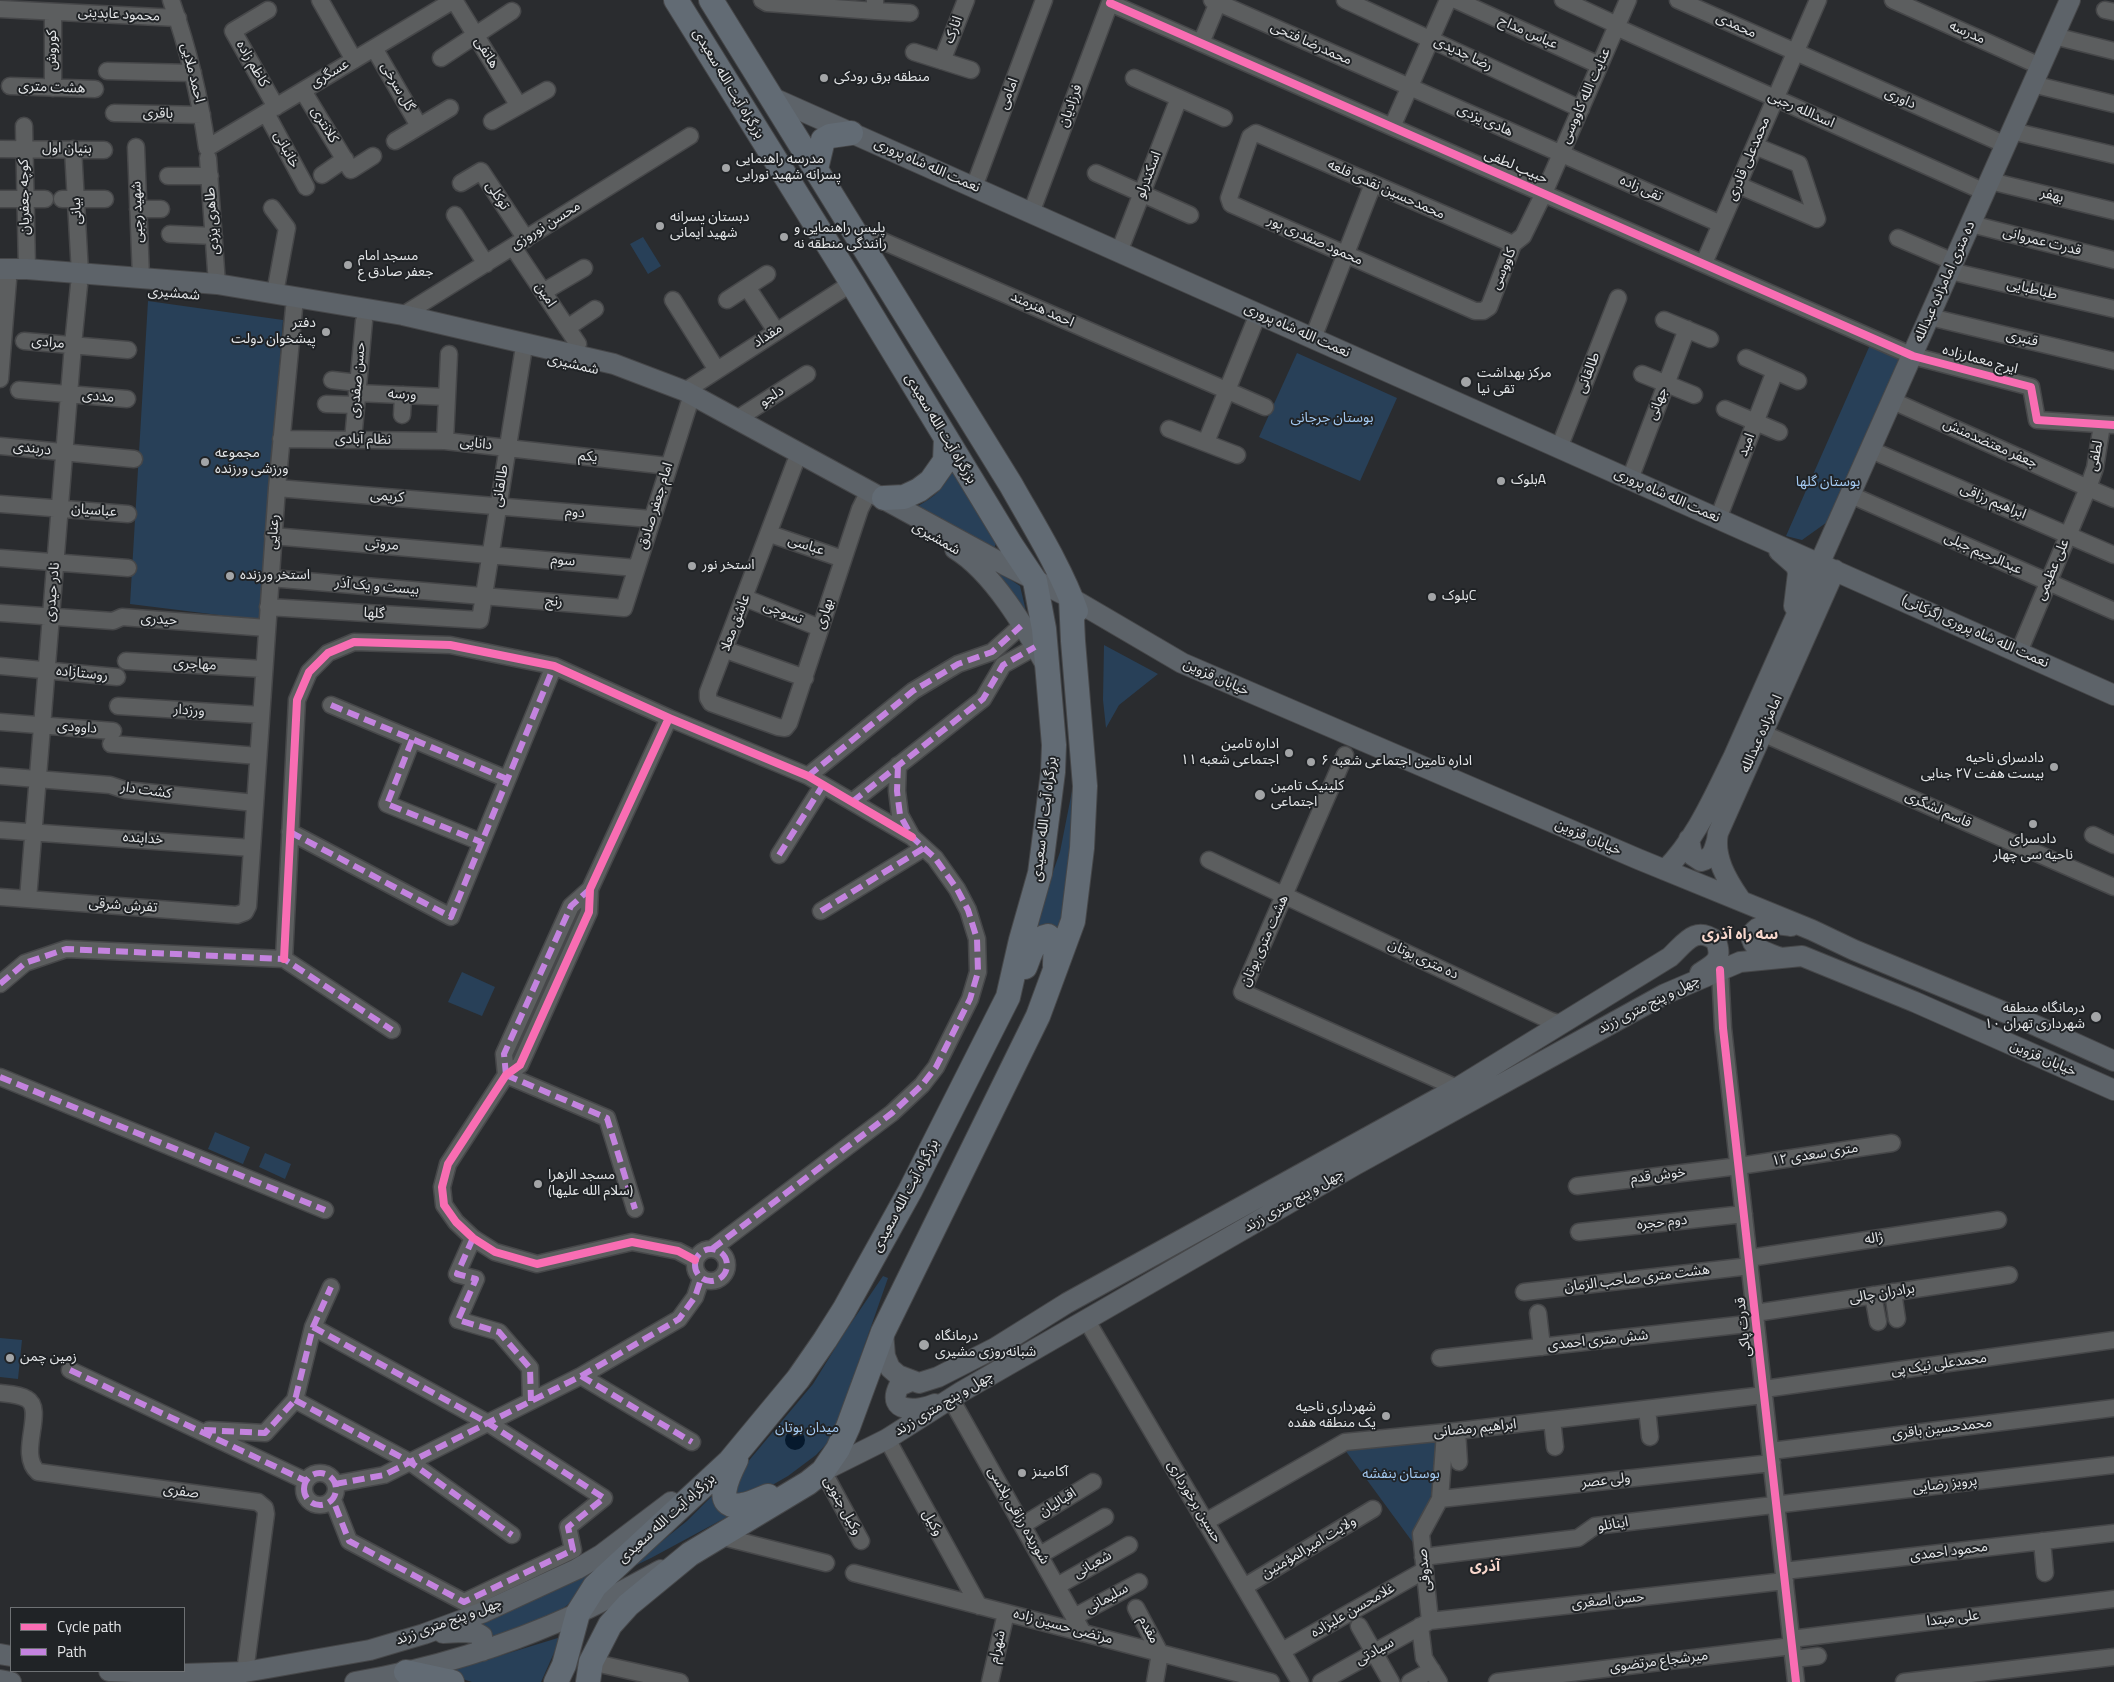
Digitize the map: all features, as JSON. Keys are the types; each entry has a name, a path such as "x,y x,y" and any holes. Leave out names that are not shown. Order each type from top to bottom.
{"highway":[{"name":"بزرگراه آیت الله سعیدی","path":"556,1682 564,1665 578,1613 595,1586 716,1475 798,1379 844,1310 910,1191 1008,997 1021,940 1040,873 1053,772 1054,745 1048,669 1042,611 1035,581 676,0"},
{"path":"589,1672 610,1625 617,1616 690,1554 815,1477 838,1449 883,1332 1038,1016 1073,921 1082,848 1085,786 1071,598 1011,485 711,0"},
{"path":"816,169 823,140 830,136 851,133"},
{"path":"874,499 904,497 919,490 931,481 945,461 946,438"},
{"path":"1008,997 1025,969 1036,941 1042,937 1048,936 1053,940 1055,946 1055,970"},
{"path":"743,1445 724,1486 724,1496 728,1502 742,1505 815,1477"},
{"path":"406,1672 452,1682"}],"main road":[{"name":"ده متری امامزاده عبدالله","path":"1828,567 1833,537 2070,0"},
{"name":"نعمت الله شاه پروری","path":"773,98 1828,567"},
{"name":"شمشیری","path":"12,275 217,291 295,302 402,321 524,348 611,374 686,397 874,499 1071,598"},
{"name":"شمشیری","path":"874,499 972,561 999,591 1036,647 1048,669"},
{"path":"1790,550 1815,547 1833,537"},
{"path":"1771,542 1796,566 1798,573 1797,590 1788,634"},
{"name":"امامزاده عبدالله","path":"1665,870 1675,860 1689,839 1733,758 1788,634 1828,567"},
{"name":"امامزاده عبدالله","path":"1740,899 1723,870 1717,850 1717,840 1721,825 1762,733 1828,567"},
{"name":"نعمت الله شاه پروری (گرکانی)","path":"1828,567 2114,695"},
{"name":"خیابان قزوین","path":"1071,598 1182,663 1665,870 1740,899 1909,973 2028,1022 2114,1061"},
{"path":"1689,839 1692,855 1702,861 1712,855 1717,840"},
{"path":"1778,957 1754,948 1751,936 1754,930 1768,924 1812,930"},
{"name":"چهل و پنج متری زرند","path":"815,1477 887,1439 956,1396 1355,1165 1684,984 1715,964 1719,957 1716,941 1702,934 1694,935 1670,957 1457,1088 1067,1303 995,1348 928,1381 919,1383 911,1381"},
{"name":"خیابان قزوین","path":"1778,957 1802,956 1900,996 2114,1090"},
{"name":"چهل و پنج متری زرند","path":"1684,984 1740,962 1778,957"},
{"path":"1900,996 1909,973"},
{"path":"883,1332 885,1356 890,1368 898,1375 911,1381"},
{"path":"911,1381 899,1386 896,1398 898,1404 908,1410 924,1408 956,1396"},
{"name":"چهل و پنج متری زرند","path":"134,1672 184,1674 245,1672 370,1650 424,1634 484,1612 577,1570 601,1555 743,1445"},
{"path":"355,1682 406,1672 495,1647 578,1613 690,1554"},
{"path":"424,1634 477,1633 482,1636 482,1651"},
{"path":"0,1680 11,1682"}],"street":[{"name":"احمد ملایی","path":"171,0 178,18 193,73 208,153"},
{"path":"320,0 354,60"},
{"name":"عسگری","path":"208,153 271,110 454,0"},
{"name":"هاتفی","path":"454,0 519,106"},
{"path":"762,0 767,3 875,5 910,13"},
{"name":"انارک","path":"942,61 966,0"},
{"name":"امامی","path":"974,187 1044,0"},
{"name":"رضا جدیدی","path":"1345,0 1580,108"},
{"path":"1392,127 1448,0"},
{"name":"عباس مداح","path":"1456,0 1600,65"},
{"name":"اسدالله رجبی","path":"1563,0 1775,98 1987,186"},
{"name":"عنایت‌ الله کاووسی","path":"1544,193 1628,0"},
{"name":"محمدی","path":"1678,0 1795,52"},
{"name":"محمدعلی قادری","path":"1704,263 1818,0"},
{"name":"مدرسه","path":"1893,0 2036,76 2114,104"},
{"path":"1201,43 1216,1"},
{"name":"محمدرضا فتحی","path":"1216,1 1409,88"},
{"name":"حبیب لطفی","path":"1110,2 1913,356"},
{"name":"فرزادیان","path":"1031,213 1110,2"},
{"name":"محمود عابدینی","path":"3,6 114,8 178,18"},
{"name":"کوروش","path":"53,88 60,8"},
{"name":"کاظم زاده","path":"268,10 234,31 271,110"},
{"path":"441,58 512,12"},
{"path":"2054,36 2114,51"},
{"name":"گل سرخی","path":"374,48 420,126"},
{"name":"انارک","path":"914,52 971,70"},
{"name":"داوری","path":"1795,52 2009,138 2114,155"},
{"path":"107,71 193,73"},
{"path":"1134,78 1224,118"},
{"name":"هشت متری","path":"10,86 95,89"},
{"name":"هادی یزدی","path":"1409,88 1561,154"},
{"path":"492,121 547,90"},
{"name":"کلانتری","path":"303,91 348,165 309,185"},
{"name":"اسکندرلو","path":"1119,252 1179,98"},
{"name":"گل سرخی","path":"394,141 450,108"},
{"name":"خانبانی","path":"271,110 309,185"},
{"name":"باقری","path":"114,113 202,115"},
{"name":"کوچه جعفریان","path":"0,369 12,275 25,198 24,126"},
{"name":"محمود صفدری پور","path":"1261,134 1256,133 1250,137 1229,196 1229,202 1475,311"},
{"name":"محمدحسین نقدی قلعه","path":"1261,134 1513,244"},
{"name":"محسن نوروزی","path":"402,321 486,264 690,136"},
{"name":"شهید رجبی","path":"136,146 141,285"},
{"path":"1738,185 1817,218 1799,164 1755,146"},
{"name":"بنیان اول","path":"0,149 104,150"},
{"name":"بیانی","path":"73,149 69,199 79,279"},
{"name":"طاهری یزدی","path":"208,153 217,291"},
{"name":"تقی زاده","path":"1561,154 1721,224"},
{"path":"348,165 373,156"},
{"name":"توکلی","path":"462,183 481,171 520,243"},
{"path":"1096,173 1190,215"},
{"path":"168,176 210,176"},
{"path":"1313,338 1373,184"},
{"name":"بهفر","path":"1987,186 2114,212"},
{"name":"کاووسی","path":"1475,311 1483,311 1489,307 1513,244 1523,236 1544,193"},
{"path":"0,199 45,199"},
{"path":"69,199 104,199"},
{"path":"272,208 287,228 274,299"},
{"path":"138,209 161,209"},
{"path":"455,215 486,264"},
{"name":"قدرت عمروانی","path":"1971,224 2114,260"},
{"name":"احمد هنرمند","path":"855,232 872,236 1265,407"},
{"path":"170,234 214,236"},
{"name":"طباطبایی","path":"1898,238 1952,267 2114,309"},
{"name":"امین","path":"520,243 543,292 578,344"},
{"path":"543,292 584,268"},
{"path":"727,300 767,274"},
{"name":"نادر حیدری","path":"28,899 79,279"},
{"name":"مقداد","path":"686,397 717,370 852,283"},
{"path":"747,287 776,331"},
{"name":"طالقانی","path":"1559,448 1618,298"},
{"path":"672,300 717,370"},
{"name":"رعنایی","path":"245,912 248,906 281,439 295,302"},
{"path":"567,328 595,309"},
{"name":"حسن صفدری","path":"353,440 364,314"},
{"path":"1206,442 1258,314"},
{"name":"قنبری","path":"1930,317 2114,360"},
{"path":"1664,320 1710,339"},
{"name":"جهانی","path":"1630,480 1687,329"},
{"name":"مرادی","path":"24,340 128,350"},
{"name":"طالقانی","path":"480,620 524,348"},
{"path":"445,441 450,354"},
{"name":"ایرج معمارزاده","path":"1913,356 2031,387 2037,420 2108,425"},
{"path":"1746,358 1798,381"},
{"name":"امید","path":"1718,518 1775,371"},
{"name":"دلجو","path":"735,423 807,374"},
{"path":"1642,374 1694,395"},
{"path":"332,380 357,394"},
{"name":"مددی","path":"19,390 127,399"},
{"path":"326,404 357,394"},
{"name":"ورسه","path":"357,394 447,397"},
{"path":"402,415 403,395"},
{"name":"امام جعفر صادق","path":"624,608 668,466 686,397"},
{"name":"جعفر معتضدمنش","path":"1893,401 2088,488"},
{"path":"1725,409 1779,432"},
{"name":"لطفی","path":"2108,425 2088,488 2114,499"},
{"path":"1169,428 1237,455"},
{"name":"نظام آبادی","path":"281,439 445,441"},
{"name":"دانایی","path":"445,441 508,448"},
{"name":"دربندی","path":"0,446 134,460"},
{"name":"یکم","path":"508,448 668,466"},
{"name":"ابراهیم رزاقی","path":"1871,450 2114,555"},
{"name":"عاشق معلا","path":"785,728 711,703 708,698 708,692 726,650 797,458"},
{"name":"کریمی","path":"277,488 498,506"},
{"name":"علی عظیمی","path":"2019,652 2088,488"},
{"name":"عبدالرحیم جبلی","path":"1851,495 2114,611"},
{"name":"بهاری","path":"785,728 789,723 805,678 843,558 874,499"},
{"name":"عباسیان","path":"0,504 128,514"},
{"name":"دوم","path":"498,506 652,519"},
{"name":"عباسی","path":"770,534 843,558"},
{"name":"مروتی","path":"274,536 490,555"},
{"name":"سوم","path":"490,555 636,568"},
{"path":"0,558 128,568"},
{"name":"بیست و یک آذر","path":"270,578 484,596"},
{"name":"رنج","path":"484,596 624,608"},
{"name":"تسوچی","path":"745,598 820,628"},
{"name":"گلها","path":"268,607 480,620"},
{"name":"حیدری","path":"0,613 113,621 122,617 267,628"},
{"path":"808,776 913,691 958,664 992,652 1021,626"},
{"path":"284,959 297,700 309,672 328,653 354,642 450,646 554,666 669,718 808,776 918,842 935,858 957,889 968,910 977,939 978,972 970,999 936,1067 922,1085 892,1114 712,1249 702,1251 695,1260 695,1270 701,1279 706,1281 717,1281 722,1277 727,1268 727,1262 722,1253 712,1249"},
{"path":"852,802 983,699 1003,665 1036,647"},
{"path":"726,650 805,678"},
{"name":"مهاجری","path":"126,661 264,669"},
{"name":"روستازاده","path":"0,666 117,677"},
{"path":"290,832 451,916 554,666"},
{"path":"332,704 412,740 507,779"},
{"name":"ورزدار","path":"118,706 261,715"},
{"path":"669,718 590,889 589,912 520,1065 506,1075 448,1164 442,1187 444,1204 456,1222 473,1238 496,1252 537,1264 632,1242 678,1251 695,1260"},
{"name":"داوودی","path":"0,722 42,725 112,737 258,756"},
{"name":"قاسم لشگری","path":"1762,733 2114,887"},
{"path":"412,740 387,804 481,842"},
{"name":"هشت متری بوتان","path":"1345,756 1286,895 1242,992 1457,1088"},
{"path":"898,765 897,791 900,815 918,842"},
{"name":"کشت دار","path":"0,776 110,785 125,790 255,803"},
{"path":"779,855 823,785"},
{"name":"خدابنده","path":"0,830 252,848"},
{"path":"2093,835 2114,845"},
{"path":"821,911 918,842"},
{"name":"ده متری بوتان","path":"1210,860 1550,1021 1562,1024"},
{"name":"تفرش شرقی","path":"0,897 236,915 245,912"},
{"path":"0,984 26,963 66,949 284,959 392,1030"},
{"name":"قدرت پاکی","path":"1720,970 1723,1028 1796,1682"},
{"path":"506,1075 607,1118 635,1209"},
{"path":"0,1077 325,1210"},
{"name":"۱۲ متری سعدی","path":"1739,1166 1892,1143"},
{"name":"خوش قدم","path":"1577,1186 1739,1166"},
{"name":"دوم حجره","path":"1579,1232 1744,1214"},
{"name":"ژاله","path":"1749,1262 1998,1220"},
{"path":"473,1238 457,1274 476,1279 458,1320 499,1332 530,1368 531,1401"},
{"name":"هشت متری صاحب الزمان","path":"1524,1292 1749,1262"},
{"name":"برادران چالی","path":"1756,1318 1873,1295 2009,1275"},
{"path":"313,1327 488,1423 604,1498 568,1527 573,1550 464,1602 349,1541 334,1492 333,1479 324,1474 314,1474 306,1481 305,1495 312,1504 323,1505 334,1492 384,1475 488,1423 581,1376 679,1319 696,1297 701,1279"},
{"path":"199,1430 264,1433 295,1400 313,1327 331,1287"},
{"path":"1894,1292 1897,1319"},
{"path":"1873,1295 1878,1322"},
{"path":"1538,1314 1542,1347"},
{"name":"شش متری احمدی","path":"1440,1358 1542,1347 1756,1318"},
{"name":"حسین برخورداری","path":"1087,1321 1300,1682"},
{"name":"محمدعلی نیک پی","path":"1764,1392 2114,1340"},
{"path":"70,1370 306,1481"},
{"path":"581,1376 692,1442"},
{"name":"ابراهیم رمضانی","path":"1205,1522 1345,1442 1451,1432 1647,1409 1764,1392"},
{"name":"صفری","path":"0,1393 16,1394 28,1399 34,1407 29,1458 32,1467 38,1472 258,1502 265,1508 266,1514 245,1672"},
{"name":"شوریده رزاقی پلاسی","path":"956,1396 1023,1525 1083,1633"},
{"path":"295,1400 410,1462 512,1535"},
{"name":"محمدحسین باقری","path":"1771,1457 2114,1408"},
{"path":"1647,1409 1650,1437"},
{"path":"1552,1420 1555,1447"},
{"path":"1451,1432 1459,1462"},
{"name":"صدوقی","path":"1436,1676 1424,1658 1424,1564 1421,1534 1440,1499 1451,1432"},
{"name":"وکیل","path":"887,1439 979,1606"},
{"name":"ولی عصر","path":"1440,1499 1771,1457"},
{"name":"پرویز رضایی","path":"1776,1504 2114,1465"},
{"name":"وکیل جنوبی","path":"815,1477 861,1541"},
{"name":"اقبالیان","path":"1023,1525 1093,1482"},
{"name":"اینانلو","path":"1424,1564 1578,1538 1595,1526 1776,1504"},
{"name":"ولایت امیرالمؤمنین","path":"1244,1587 1373,1509"},
{"path":"1040,1555 1105,1517"},
{"name":"محمود احمدی","path":"1784,1576 2114,1533"},
{"path":"719,1536 826,1563"},
{"path":"2042,1541 2045,1573"},
{"name":"شعبانی","path":"1057,1586 1129,1545"},
{"name":"غلامحسن علیزاده","path":"1282,1651 1424,1564"},
{"name":"مرتضی حسین زاده","path":"854,1573 1271,1682"},
{"name":"حسن اصغری","path":"1425,1624 1784,1576"},
{"name":"سلیمانی","path":"1074,1617 1139,1582"},
{"name":"علی مبتدا","path":"1793,1648 2114,1599"},
{"name":"مقدم","path":"1136,1608 1160,1653"},
{"name":"شهرام","path":"990,1682 1006,1613"},
{"name":"سیادتی","path":"1321,1682 1425,1624"},
{"path":"1359,1626 1376,1652 1391,1682"},
{"path":"1793,1648 1818,1656"},
{"name":"میرشجاع مرتضوی","path":"1496,1682 1793,1648"},
{"path":"1155,1682 1160,1653"},
{"path":"1904,1682 2114,1656"},
{"path":"589,1672 680,1682"},
{"path":"1410,1682 1436,1676"}],"green space":[{"path":"643,237 661,266 648,274 630,244"},
{"name":"مجموعه ورزشی ورزنده","path":"148,301 283,320 259,620 130,604"},
{"name":"بوستان گلها","path":"1870,345 1902,357 1830,520 1802,540 1786,536"},
{"name":"بوستان جرجانی","path":"1297,353 1397,398 1360,481 1259,437"},
{"path":"954,469 996,543 994,549 916,507 938,491"},
{"path":"969,552 1020,586 1029,624"},
{"path":"1104,645 1158,674 1119,705 1106,728 1103,700"},
{"path":"1073,786 1070,866 1060,939 1031,934 1060,852"},
{"path":"462,972 495,987 482,1016 448,1002"},
{"path":"215,1132 250,1147 243,1164 208,1149"},
{"path":"265,1153 291,1164 285,1179 259,1167"},
{"name":"میدان بوتان","path":"883,1276 888,1278 832,1438 816,1455 788,1476 748,1499 735,1498 736,1476 813,1384"},
{"name":"زمین چمن","path":"0,1338 22,1340 18,1379 0,1377"},
{"name":"بوستان بنفشه","path":"1436,1440 1431,1496 1414,1544 1345,1450"},
{"path":"716,1492 738,1511 626,1570 687,1521"},
{"path":"614,1553 576,1598 561,1610 491,1641 478,1624"},
{"path":"561,1637 541,1682 472,1682 444,1673"}],"shaded area":[{"path":"795,1430 802,1433 805,1440 802,1447 795,1450 788,1447 785,1440 788,1433"}],"marked path":[{"path":"808,776 913,691 958,664 992,652 1021,626"},
{"path":"852,802 983,699 1003,665 1035,647"},
{"path":"290,832 451,917 554,666"},
{"path":"331,705 507,779"},
{"path":"412,740 387,804 481,842"},
{"path":"712,1249 892,1113 922,1085 936,1067 970,999 978,972 977,939 968,910 957,889 935,858 912,837 900,815 897,791 898,765"},
{"path":"779,855 823,785"},
{"path":"821,911 924,848"},
{"path":"506,1075 504,1054 571,906 590,889"},
{"path":"0,984 25,963 66,949 284,959 392,1030"},
{"path":"506,1075 607,1118 635,1209"},
{"path":"0,1077 325,1210"},
{"path":"473,1238 457,1274 476,1279 458,1320 499,1332 530,1368 531,1401"},
{"path":"711,1249 723,1253 727,1265 723,1277 711,1281 699,1277 695,1265 699,1253 711,1249"},
{"path":"335,1484 384,1475 581,1376 679,1319 695,1297 701,1279"},
{"path":"204,1430 265,1433 295,1400 313,1327 331,1287"},
{"path":"313,1327 488,1423 604,1498 568,1527 573,1550 464,1602 349,1541 333,1500"},
{"path":"70,1370 306,1481"},
{"path":"581,1376 692,1442"},
{"path":"295,1400 410,1462 512,1535"},
{"path":"320,1473 326,1474 331,1478 335,1483 336,1489 335,1495 331,1500 326,1504 320,1505 314,1504 309,1500 305,1495 304,1489 305,1483 309,1478 314,1474 320,1473"}],"cycle path":[{"path":"1110,3 1913,356 2031,387 2037,420 2114,425"},
{"path":"284,959 297,700 309,672 328,653 354,642 450,645 554,666 669,718 808,776 912,837"},
{"path":"669,718 590,889 589,912 520,1065 506,1075 448,1164 442,1187 444,1205 456,1222 473,1238 495,1252 537,1264 632,1242 678,1251 695,1260"},
{"path":"1720,970 1723,1028 1796,1682"}],"place":[{"name":"منطقه برق رودکی","path":"824,78"},
{"name":"مدرسه راهنمایی پسرانه شهید نورایی","path":"726,168"},
{"name":"دبستان پسرانه شهید ایمانی","path":"660,226"},
{"name":"پلیس راهنمایی و رانندگی منطقه نه","path":"784,237"},
{"name":"مسجد امام جعفر صادق ع","path":"348,265"},
{"name":"دفتر پیشخوان دولت","path":"326,332"},
{"name":"مرکز بهداشت تقی نیا","path":"1466,382"},
{"name":"مجموعه ورزشی ورزنده","path":"205,462"},
{"name":"بلوکA","path":"1501,481"},
{"name":"استخر نور","path":"692,566"},
{"name":"استخر ورزنده","path":"230,576"},
{"name":"بلوکC","path":"1432,597"},
{"name":"اداره تامین اجتماعی شعبه ۱۱","path":"1289,753"},
{"name":"اداره تامین اجتماعی شعبه ۶","path":"1311,762"},
{"name":"دادسرای ناحیه بیست هفت ۲۷ جنایی","path":"2054,767"},
{"name":"کلینیک تامین اجتماعی","path":"1260,795"},
{"name":"دادسرای ناحیه سی چهار","path":"2033,824"},
{"name":"درمانگاه منطقه ۱۰ شهرداری تهران","path":"2096,1017"},
{"name":"مسجد الزهرا (سلام الله علیها)","path":"538,1184"},
{"name":"درمانگاه شبانه‌روزی مشیری","path":"924,1345"},
{"name":"زمین چمن","path":"10,1358"},
{"name":"شهرداری ناحیه یک منطقه هفده","path":"1386,1416"},
{"name":"آکامینز","path":"1022,1473"}],"district":[{"name":"سه راه آذری","path":"1740,935"},
{"name":"آذری","path":"1485,1567"}]}
